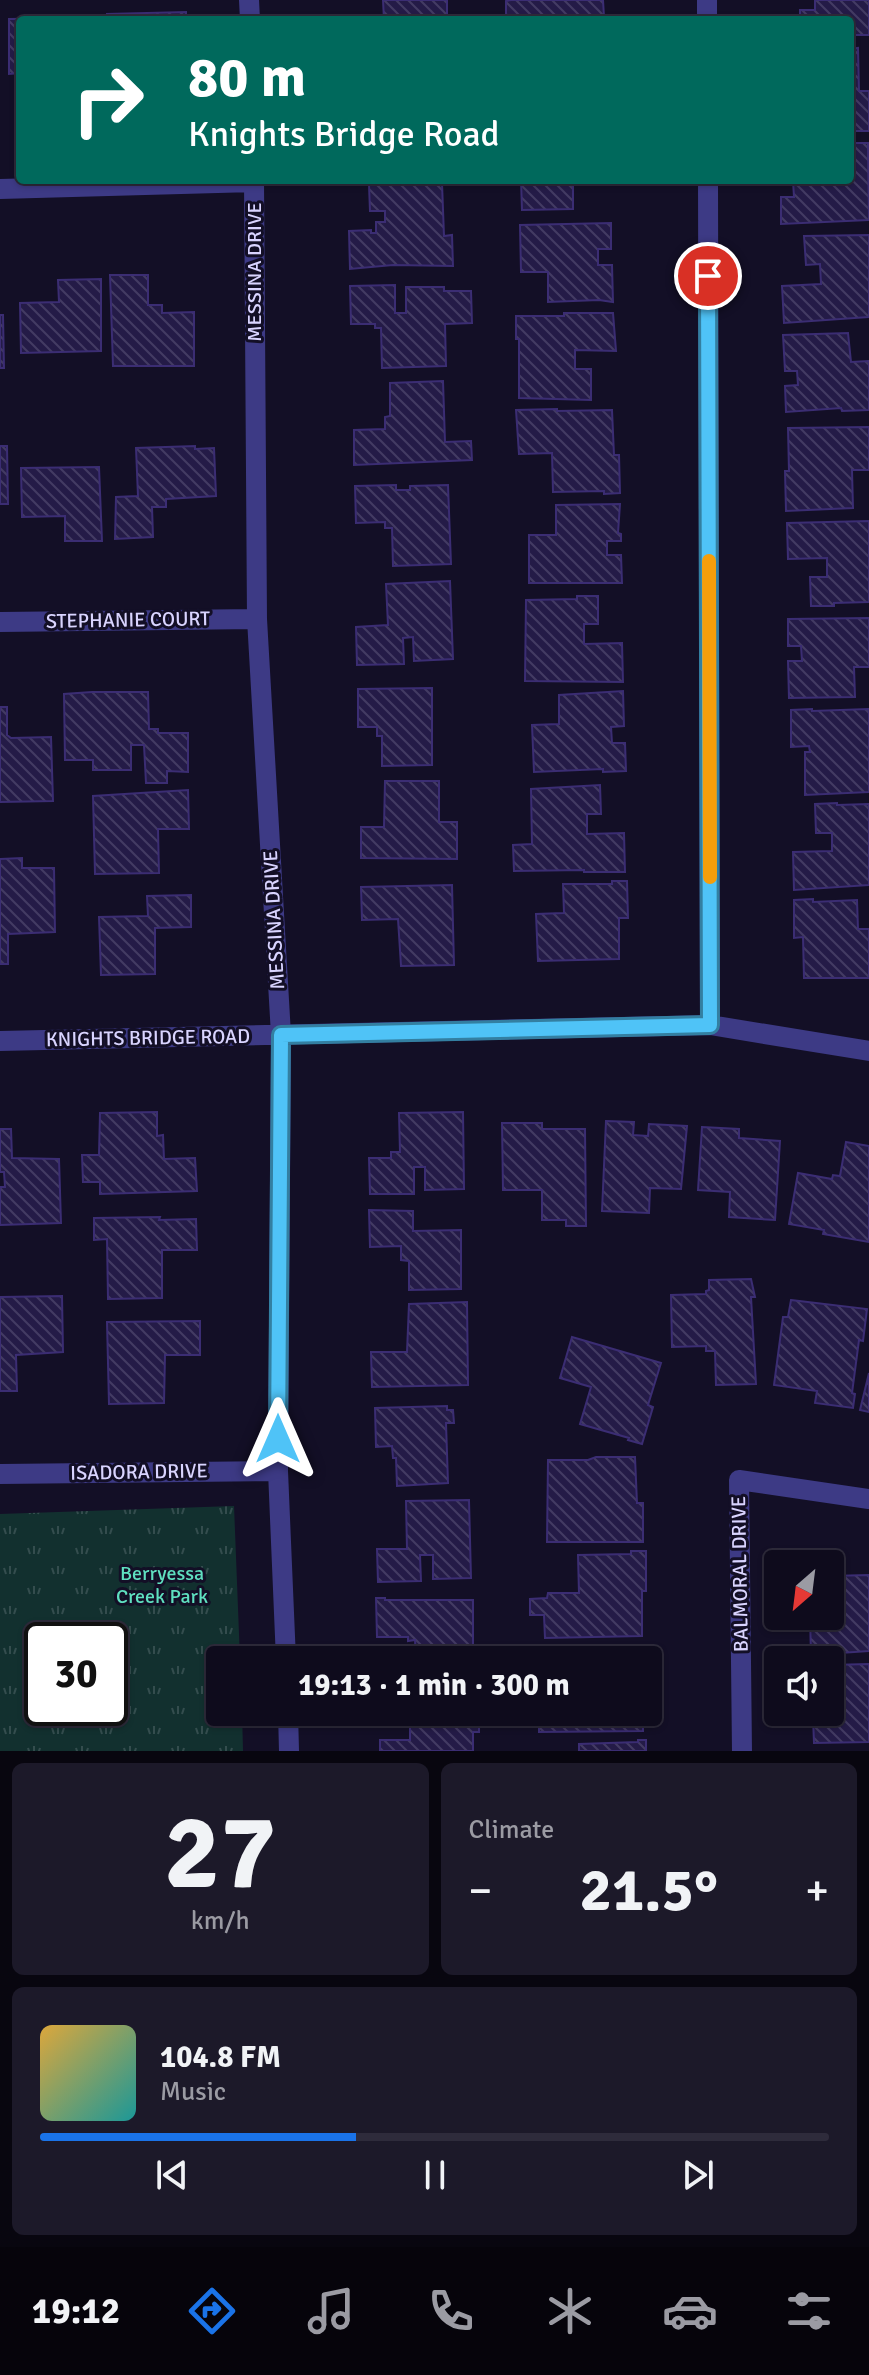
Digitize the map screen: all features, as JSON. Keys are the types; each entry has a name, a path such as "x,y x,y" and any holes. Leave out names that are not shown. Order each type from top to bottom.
{"street":[{"path":"0,189 159,184"},
{"name":"MESSINA DRIVE","path":"254,184 257,619 281,1035 278,1471 285,1646"},
{"path":"708,184 710,1025"},
{"name":"STEPHANIE COURT","path":"0,622 257,619"},
{"name":"KNIGHTS BRIDGE ROAD","path":"0,1041 710,1025 869,1051"},
{"name":"ISADORA DRIVE","path":"0,1474 278,1471"},
{"name":"BALMORAL DRIVE","path":"742,1751 739,1480 869,1499"},
{"path":"288,1726 289,1751"}],"green space":[{"name":"Berryessa Creek Park","path":"234,1506 239,1646 206,1646 206,1726 242,1726 243,1751 0,1751 0,1514"}],"building":[{"path":"383,0 447,0 447,16 384,16"},
{"path":"603,0 604,16 506,16 506,1"},
{"path":"815,0 869,0 869,35 854,35 854,16 800,16 800,10 815,10"},
{"path":"186,12 186,16 107,16"},
{"path":"9,19 16,19 16,73 9,74"},
{"path":"854,48 858,48 859,91 869,91 869,131 854,131"},
{"path":"854,143 868,143 869,220 781,224 781,197 794,197 793,184 854,184"},
{"path":"442,184 444,236 452,235 453,266 393,265 350,269 349,231 371,230 371,233 376,233 376,222 385,222 385,211 370,211 369,185"},
{"path":"521,184 573,184 573,209 522,210"},
{"path":"611,223 611,249 598,249 598,265 612,265 613,302 548,302 548,272 521,272 520,225"},
{"path":"869,235 869,317 784,323 782,286 821,284 820,264 806,265 804,236"},
{"path":"110,275 148,275 148,305 162,305 162,313 194,312 194,366 113,366"},
{"path":"101,279 101,351 21,353 20,303 59,302 58,280"},
{"path":"395,285 395,313 406,313 406,287 471,291 472,323 445,324 446,366 382,368 381,328 375,328 375,324 351,324 350,286"},
{"path":"564,313 613,313 616,351 575,350 575,369 591,369 591,400 519,398 516,316 564,316"},
{"path":"0,315 3,315 4,368 0,368"},
{"path":"848,333 851,362 869,361 869,410 842,411 841,408 786,412 785,386 798,385 797,371 785,371 783,335"},
{"path":"443,381 445,442 471,441 472,460 354,465 354,430 385,429 385,417 390,416 390,383"},
{"path":"516,410 612,410 614,455 619,455 620,493 553,492 552,453 519,454"},
{"path":"869,427 869,470 852,470 853,508 786,511 788,428"},
{"path":"0,446 7,446 8,504 0,504"},
{"path":"195,446 195,449 214,448 216,496 166,499 166,507 152,507 153,537 115,539 116,497 138,496 136,448"},
{"path":"99,467 102,541 65,541 65,516 22,517 21,468"},
{"path":"396,485 396,490 410,490 410,486 448,485 451,564 393,566 392,528 385,528 385,522 356,523 355,486"},
{"path":"620,504 618,533 621,534 621,541 607,541 607,555 621,555 622,583 529,583 529,535 556,535 556,505"},
{"path":"869,521 869,602 811,606 810,577 827,577 827,558 788,559 787,523"},
{"path":"450,581 453,659 414,661 413,637 403,638 404,664 357,665 356,627 388,625 386,584"},
{"path":"577,596 598,596 598,624 584,624 584,644 622,643 623,682 525,681 526,600 577,599"},
{"path":"869,618 869,667 854,667 855,697 789,698 788,661 802,661 801,646 788,646 788,619"},
{"path":"432,688 432,765 382,766 382,736 377,736 377,727 358,727 358,689"},
{"path":"623,691 624,726 611,727 612,743 625,743 626,771 534,772 532,725 559,724 559,695"},
{"path":"148,692 149,729 158,729 158,733 188,733 188,772 167,771 167,783 146,783 144,745 131,745 131,770 93,770 93,760 65,760 64,694"},
{"path":"0,707 7,707 7,735 11,738 51,737 53,801 0,802"},
{"path":"869,709 869,792 805,795 805,752 810,752 809,746 791,747 791,710"},
{"path":"385,781 439,781 439,822 457,822 457,859 361,858 361,827 384,827"},
{"path":"600,785 601,814 587,814 587,834 624,833 625,872 514,871 513,845 532,844 531,789"},
{"path":"188,790 189,829 158,829 159,873 95,874 93,796"},
{"path":"815,804 869,804 869,885 794,890 793,852 832,851 832,833 816,833"},
{"path":"22,858 22,868 54,868 55,932 8,934 8,964 0,964 0,859"},
{"path":"612,881 627,881 628,918 619,918 619,959 538,961 536,914 564,913 563,884 612,884"},
{"path":"452,885 454,965 401,966 398,919 362,920 361,887"},
{"path":"191,895 191,927 155,928 155,974 101,975 99,917 148,916 147,896"},
{"path":"813,899 813,902 857,900 858,929 869,929 869,978 804,978 803,937 794,938 794,900"},
{"path":"157,1112 157,1136 163,1135 164,1159 195,1158 197,1191 100,1194 100,1182 83,1182 82,1155 99,1155 100,1113"},
{"path":"463,1112 464,1189 425,1190 425,1167 414,1167 414,1194 370,1194 369,1158 391,1158 391,1152 400,1152 399,1113"},
{"path":"606,1121 634,1122 633,1135 648,1136 649,1124 687,1126 681,1189 650,1188 649,1213 602,1211"},
{"path":"502,1123 542,1123 542,1129 585,1129 586,1226 566,1226 566,1220 542,1220 542,1190 503,1190"},
{"path":"702,1127 739,1129 739,1138 780,1141 775,1220 729,1217 730,1192 698,1190"},
{"path":"0,1129 11,1129 12,1158 59,1159 61,1223 0,1225 0,1187 5,1187 4,1172 0,1172"},
{"path":"846,1142 869,1146 869,1242 789,1224 798,1173 832,1179 833,1175 840,1176"},
{"path":"369,1210 413,1211 413,1231 461,1230 461,1289 409,1290 409,1261 401,1260 401,1246 370,1247"},
{"path":"160,1217 159,1220 196,1219 197,1250 162,1250 162,1298 108,1299 107,1239 94,1240 94,1218"},
{"path":"751,1279 755,1297 751,1297 756,1384 716,1385 715,1351 706,1351 706,1346 672,1347 671,1295 706,1294 709,1280"},
{"path":"62,1296 63,1352 16,1355 17,1391 0,1391 0,1297"},
{"path":"791,1300 867,1309 863,1341 859,1340 853,1408 815,1403 817,1391 774,1385 783,1317 788,1317"},
{"path":"467,1302 468,1385 372,1387 371,1352 407,1352 409,1304"},
{"path":"200,1321 200,1355 165,1355 164,1403 109,1404 107,1322"},
{"path":"572,1337 661,1363 648,1405 653,1407 642,1444 580,1424 591,1387 560,1378"},
{"path":"869,1373 869,1412 860,1410"},
{"path":"447,1406 447,1410 453,1410 454,1423 446,1423 448,1483 397,1486 396,1458 393,1458 392,1446 376,1447 375,1408"},
{"path":"596,1457 635,1457 637,1503 643,1503 643,1542 547,1542 548,1460 588,1460"},
{"path":"469,1500 471,1578 433,1579 433,1555 420,1555 421,1581 378,1582 377,1549 407,1549 406,1501"},
{"path":"631,1551 646,1551 642,1636 545,1638 544,1615 530,1615 530,1599 547,1598 548,1593 579,1593 578,1555 631,1554"},
{"path":"869,1575 869,1651 844,1653 844,1646 811,1646 810,1630 844,1630 844,1576"},
{"path":"376,1598 473,1600 473,1646 415,1646 415,1640 408,1641 408,1637 377,1637"},
{"path":"869,1664 869,1742 814,1743 813,1726 844,1726 844,1665"},
{"path":"410,1726 479,1726 479,1732 473,1732 473,1751 380,1751 380,1740 410,1740"},
{"path":"539,1726 643,1726 643,1731 539,1732"},
{"path":"646,1740 646,1751 579,1751 579,1744"}],"slow traffic":[{"path":"709,561 710,877"}],"route":[{"path":"278,1439 281,1035 710,1025 708,276"}]}
